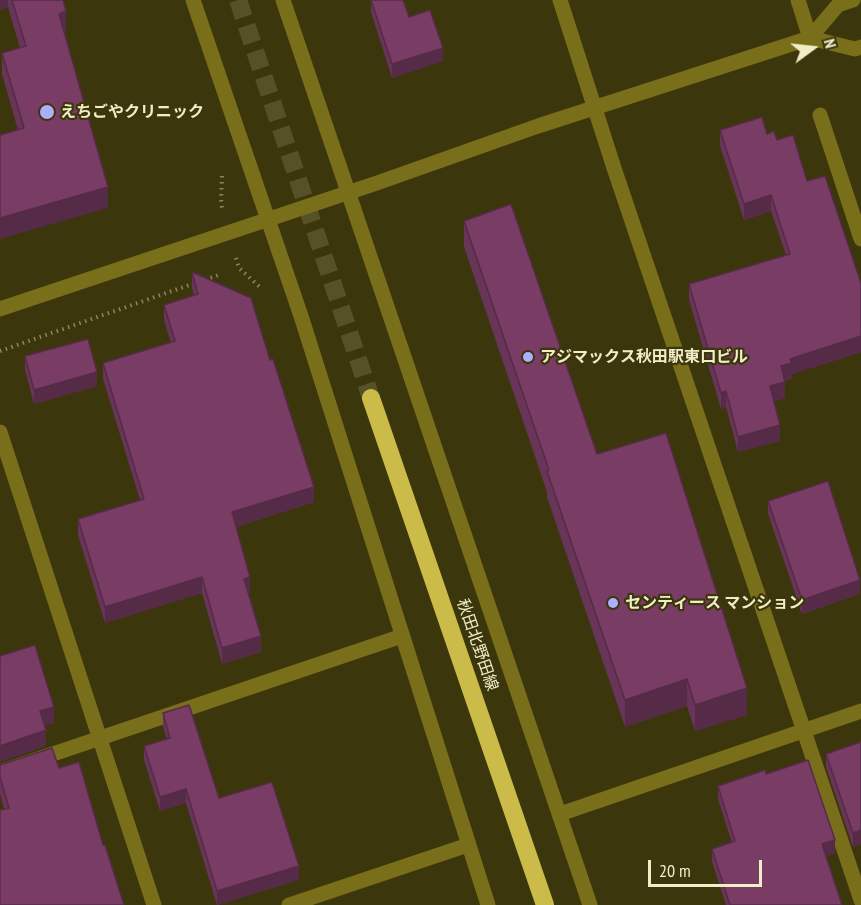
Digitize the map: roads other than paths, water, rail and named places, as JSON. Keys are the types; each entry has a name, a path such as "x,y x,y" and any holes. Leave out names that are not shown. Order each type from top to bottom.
{"highway":[{"name":"秋田北野田線","path":"371,398 545,905"}],"street":[{"path":"192,0 268,219 488,905"},
{"path":"283,0 590,905"},
{"path":"560,0 861,900"},
{"path":"798,0 810,38"},
{"path":"810,38 838,5 853,0"},
{"path":"0,309 595,107 810,38 855,49 861,47"},
{"path":"820,114 861,239"},
{"path":"0,432 154,905"},
{"path":"0,772 402,636"},
{"path":"560,814 861,711"},
{"path":"289,905 468,845"}],"tunnel":[{"path":"238,0 371,398"}],"place":[{"name":"えちごやクリニック","path":"47,112"},
{"name":"アジマックス秋田駅東口ビル","path":"528,357"},
{"name":"センティース マンション","path":"613,603"}]}
